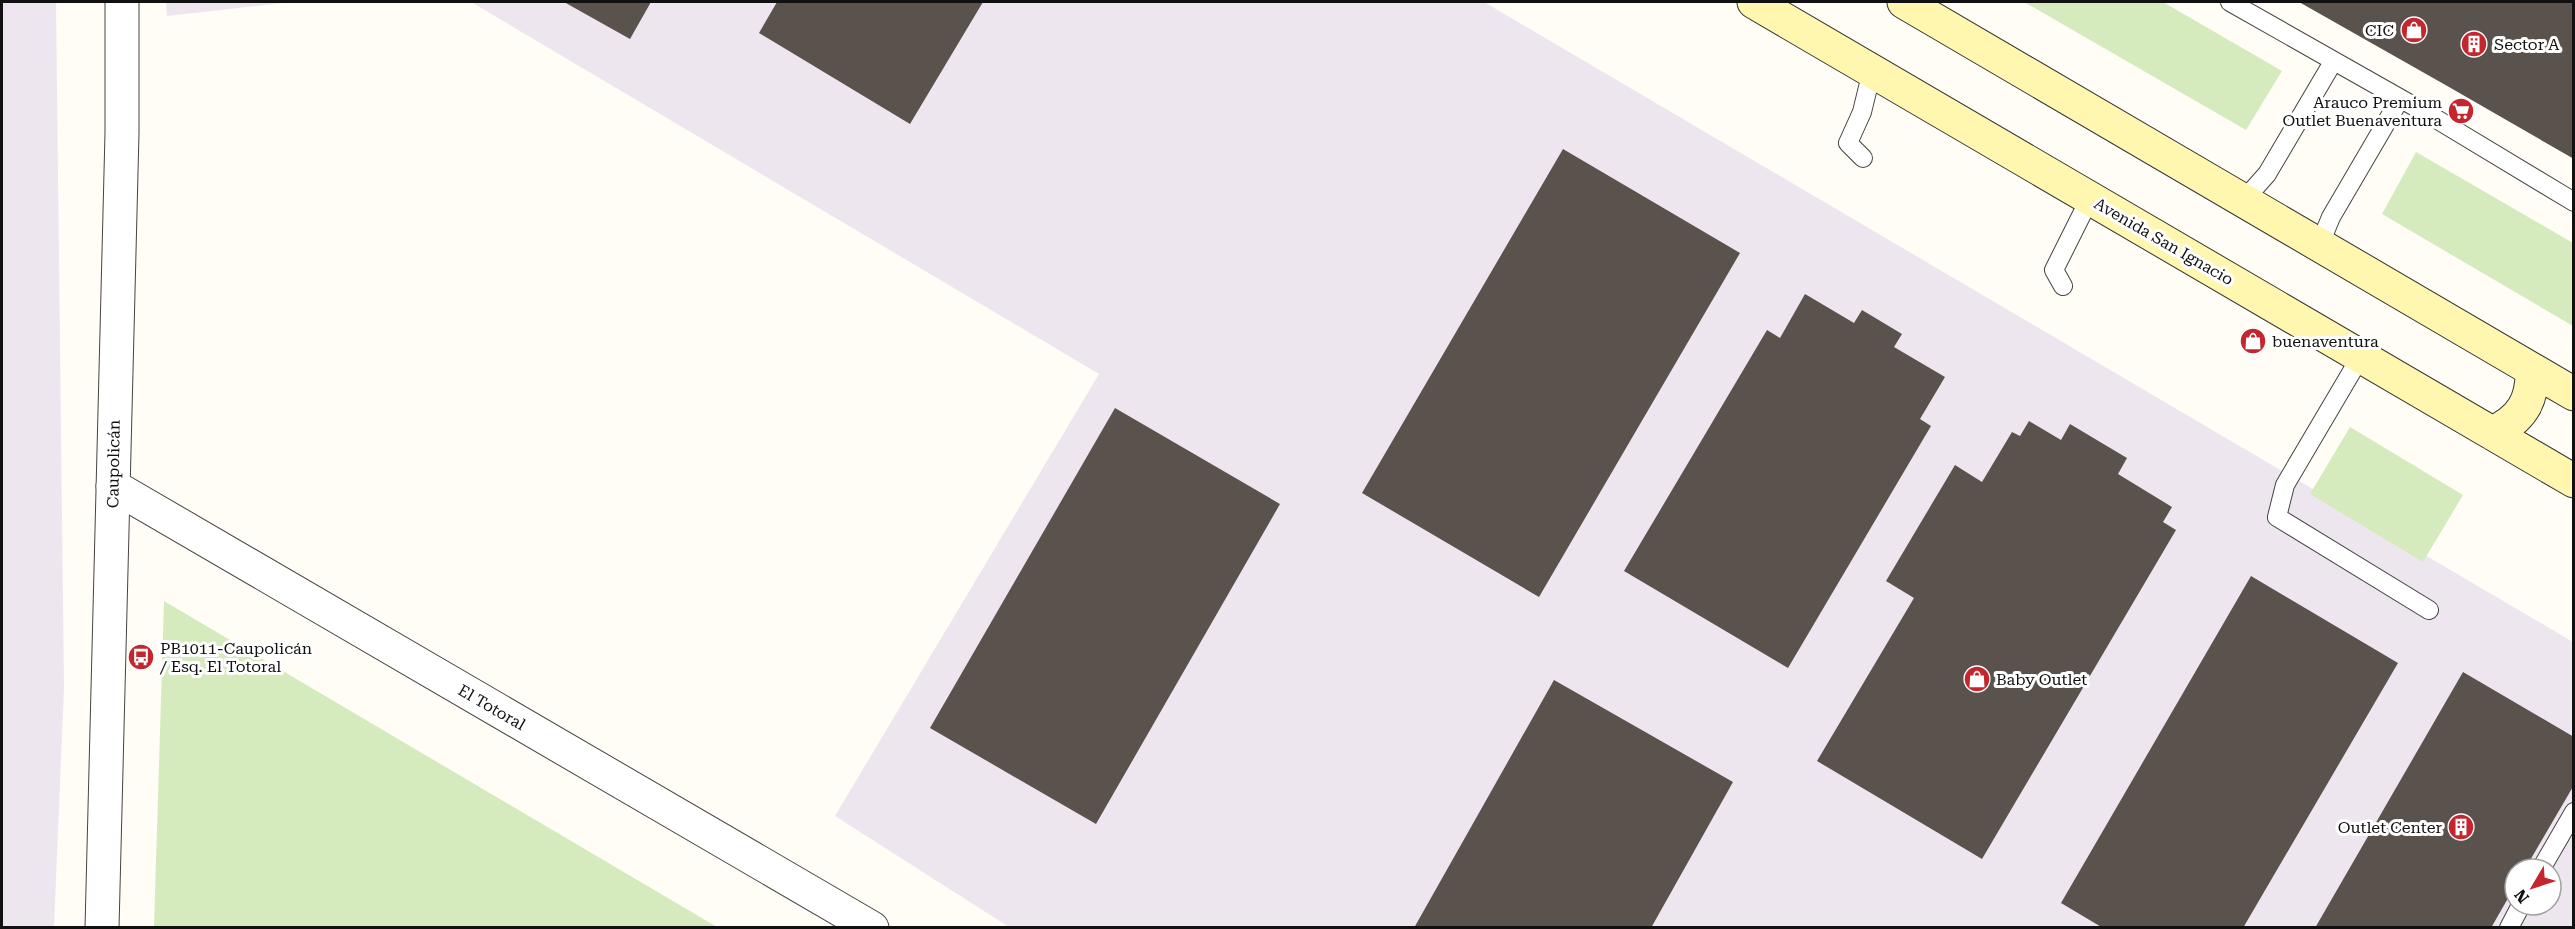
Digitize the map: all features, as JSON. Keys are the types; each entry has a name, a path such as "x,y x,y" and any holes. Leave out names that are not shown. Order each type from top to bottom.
{"main road":[{"name":"Avenida San Ignacio","path":"1754,2 2574,481"},
{"path":"1904,2 2574,394"},
{"path":"2492,433 2516,420 2524,410 2532,390 2532,370"}],"street":[{"name":"Caupolicán","path":"102,927 122,133 122,2"},
{"name":"El Totoral","path":"112,486 872,927"}],"lane":[{"path":"2230,2 2574,202"},
{"path":"2243,201 2267,174 2333,62"},
{"path":"1863,158 1848,143 1862,112 1872,71"},
{"path":"2319,246 2331,217 2400,99"},
{"path":"2063,286 2054,270 2090,198"},
{"path":"2361,356 2285,485 2277,517 2429,610"},
{"path":"2548,857 2574,812"}],"shaded area":[{"path":"2,2 56,2 64,688 54,927 2,927"},
{"path":"166,2 291,2 167,16"},
{"path":"471,2 1484,2 2573,642 2573,927 1009,927 835,816 1099,374"}],"green space":[{"path":"2024,2 2163,2 2282,71 2246,130"},
{"path":"2416,152 2573,243 2573,326 2382,214"},
{"path":"2350,427 2463,495 2423,562 2310,494"},
{"path":"164,601 717,927 154,927"}],"building":[{"path":"564,2 651,2 630,39"},
{"path":"777,2 983,2 910,124 759,33"},
{"name":"Sector A","path":"2299,2 2574,2 2574,159 2449,87"},
{"path":"1563,149 1740,253 1539,597 1362,493"},
{"path":"1805,294 1854,323 1862,310 1902,334 1894,347 1945,377 1920,419 1931,426 1788,668 1624,571 1767,330 1780,338"},
{"path":"1115,408 1280,504 1096,824 930,728"},
{"name":"Baby Outlet","path":"2029,421 2061,440 2070,424 2127,458 2118,474 2172,507 2163,522 2176,530 1982,859 1817,761 1914,598 1886,581 1955,465 1982,482 2012,432 2020,436"},
{"path":"2251,576 2398,663 2243,928 2103,928 2061,903"},
{"name":"Outlet Center","path":"2463,672 2574,737 2574,785 2532,857 2503,857 2503,907 2491,928 2315,928"},
{"path":"1554,680 1733,782 1651,928 1414,928"}],"place":[{"name":"CIC","path":"2414,30"},
{"name":"Sector A","path":"2474,44"},
{"name":"Arauco Premium Outlet Buenaventura","path":"2461,111"},
{"name":"buenaventura","path":"2253,341"},
{"name":"PB1011-Caupolicán / Esq. El Totoral","path":"141,657"},
{"name":"Baby Outlet","path":"1977,679"},
{"name":"Outlet Center","path":"2461,827"}]}
